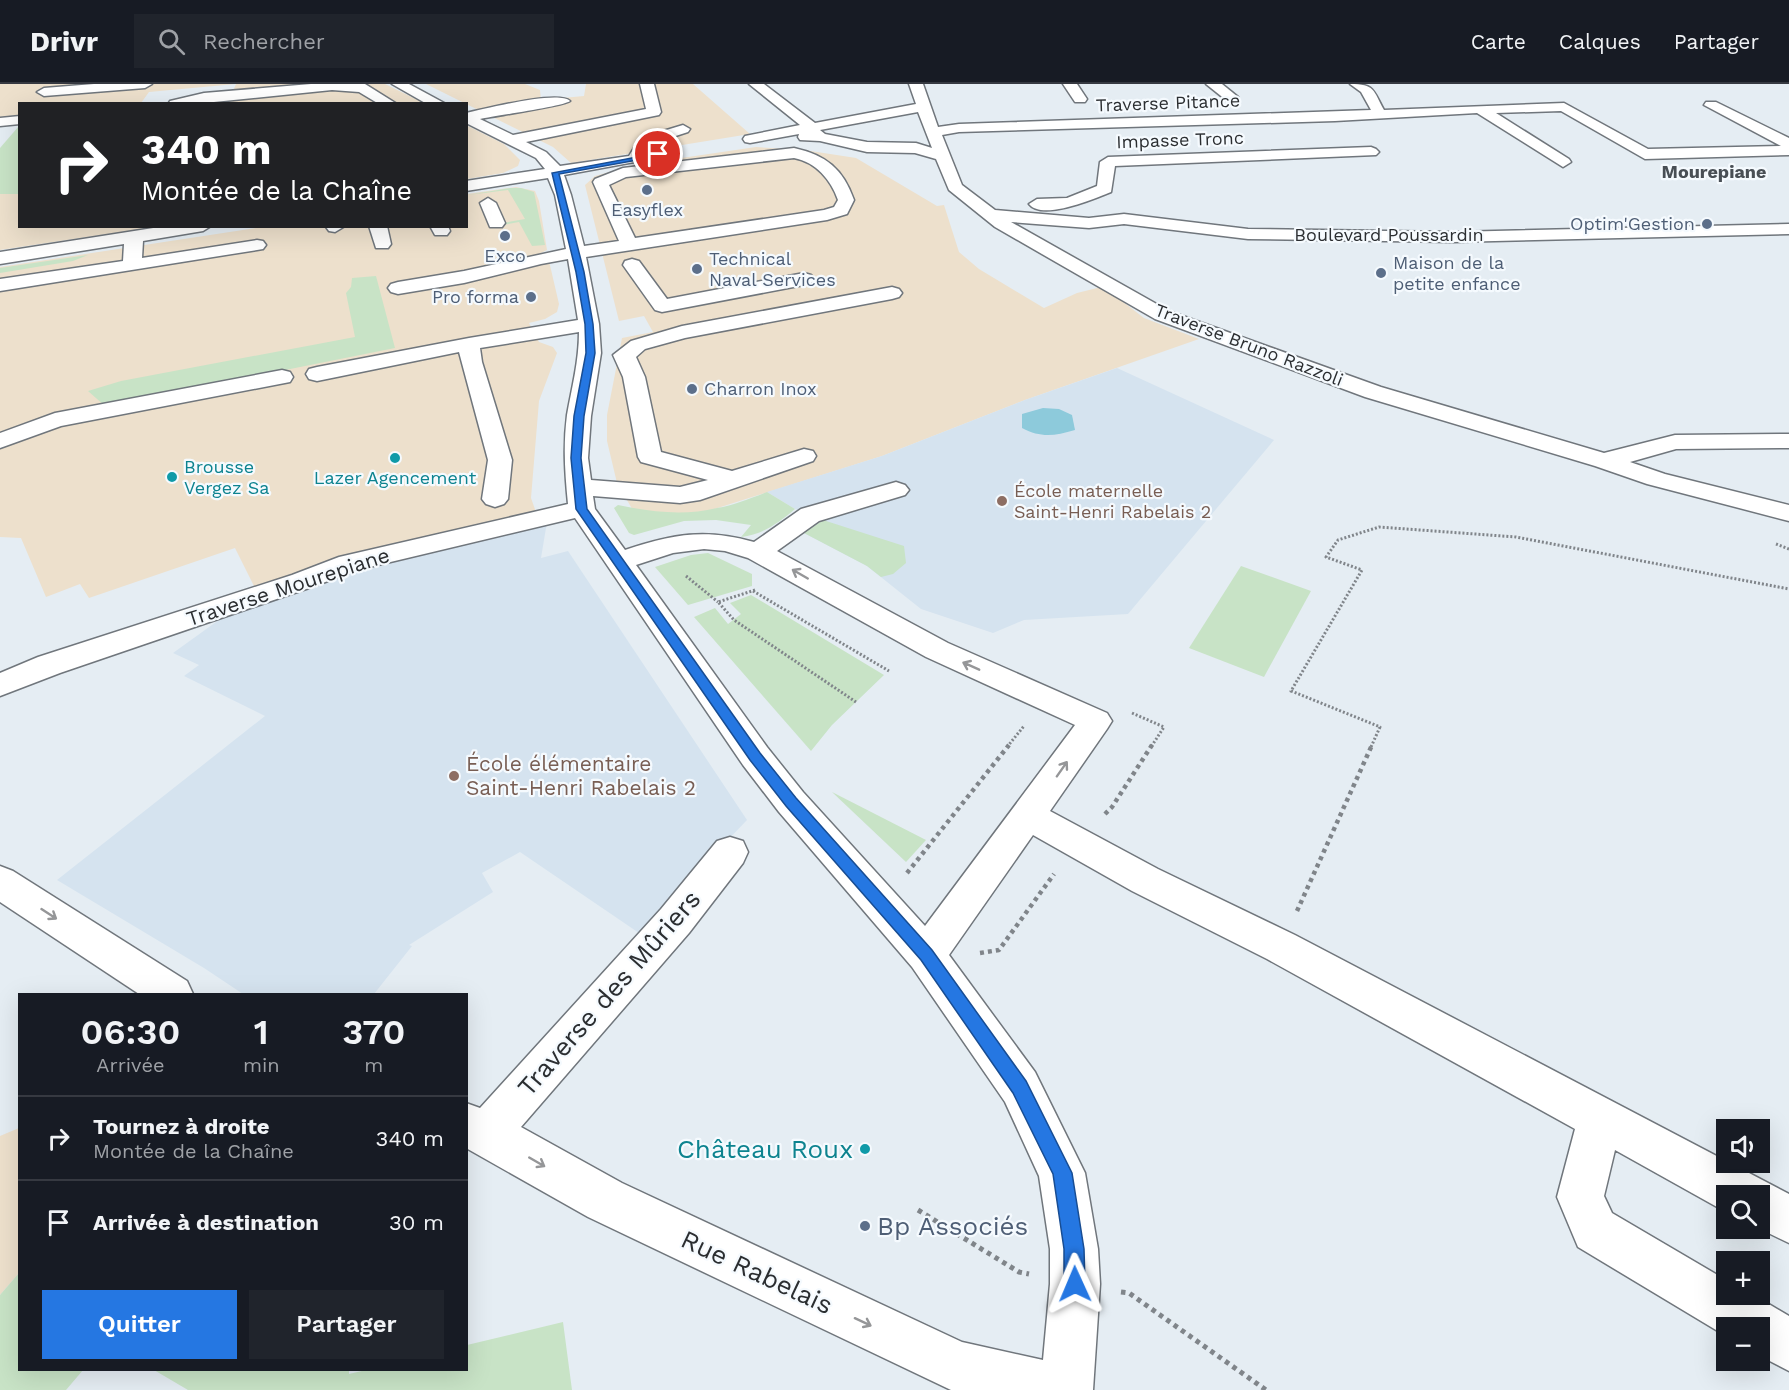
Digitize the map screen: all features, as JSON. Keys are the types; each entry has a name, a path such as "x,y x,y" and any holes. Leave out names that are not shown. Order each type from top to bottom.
{"street":[{"path":"35,102 48,88 145,84"},
{"path":"176,96 237,98 358,84"},
{"path":"399,84 435,102"},
{"path":"511,140 654,112 647,84"},
{"path":"756,84 816,132 867,147 916,148 942,156"},
{"name":"Traverse Bruno Razzoli","path":"916,84 932,132 955,187 986,211 1162,315 1373,392 1604,460 1656,478 1789,513"},
{"path":"1070,84 1080,99"},
{"path":"1213,84 1231,97"},
{"path":"1357,84 1366,90 1380,114"},
{"path":"327,87 362,88 386,102"},
{"path":"94,102 139,98"},
{"path":"468,117 538,103 563,101"},
{"path":"1711,105 1789,144"},
{"path":"743,140 816,132 923,107"},
{"name":"Traverse Pitance","path":"932,132 959,128 1335,117 1564,107 1645,154 1789,150"},
{"path":"1480,110 1563,162"},
{"path":"0,113 18,111"},
{"name":"Impasse Tronc","path":"986,211 1069,202 1105,189 1108,162 1379,152 1335,117"},
{"path":"468,118 542,155 550,162 576,252 607,268 662,306 804,279"},
{"path":"0,122 18,120"},
{"path":"635,158 645,141 683,129"},
{"path":"468,186 681,151"},
{"path":"398,288 464,277 576,252 827,215 842,210 846,200 840,182 812,157 794,153 623,173 601,182 629,244"},
{"path":"468,207 511,200"},
{"path":"488,203 496,222"},
{"name":"Boulevard Poussardin","path":"986,211 1089,223 1124,219 1248,234 1453,237 1789,229"},
{"path":"0,258 190,228"},
{"path":"132,265 134,237"},
{"path":"0,285 257,246"},
{"path":"607,268 655,262"},
{"path":"607,268 589,324 590,353 579,416 576,458 580,498 618,562 755,756 791,802 926,955 1020,1087 1062,1173 1074,1249 1075,1284 1067,1390"},
{"path":"733,478 650,457 634,377 624,355 638,345 682,332 892,293"},
{"path":"317,374 469,344 589,324"},
{"path":"469,344 471,362 500,460 495,499"},
{"path":"0,441 55,420 282,377"},
{"path":"1604,460 1675,442 1789,441"},
{"name":"Traverse Mourepiane","path":"0,685 49,664 302,582 349,563 580,498 680,495 700,492 733,478 804,456"},
{"name":"Traverse Bruno Razzoli","path":"1604,460 1683,469 1789,496"},
{"path":"758,552 810,515 896,490"},
{"path":"618,562 681,544 705,540 758,552 937,650 1096,721 926,955"},
{"path":"1027,815 1145,880 1281,947 1724,1185"},
{"name":"Traverse des Mûriers","path":"477,1129 675,921 730,852"},
{"path":"0,882 171,993"},
{"path":"1600,1118 1580,1197 1595,1230 1789,1344"},
{"name":"Rue Rabelais","path":"477,1129 604,1200 958,1367 1059,1390"},
{"path":"1770,1210 1789,1220"}],"path":[{"path":"1281,947 1380,727 1291,692 1362,570 1326,557 1338,540 1379,527 1516,537 1789,589"},
{"path":"684,575 718,602 734,620 856,702"},
{"path":"718,602 752,591 889,671"},
{"path":"904,877 1045,699"},
{"path":"918,1210 1019,1272 1129,1293 1266,1390"}],"shaded area":[{"path":"0,84 236,84 149,92 142,102 18,102 18,115 0,117"},
{"path":"236,84 385,84 422,102 228,102"},
{"path":"426,84 525,84 540,90 541,100 584,96 586,84 693,84 750,134 571,163 553,147 468,105 468,102 462,102"},
{"path":"468,126 504,144 520,160 518,166 503,173 468,179"},
{"path":"756,147 804,150 856,158 937,206 944,205 959,252 979,269 1044,308 1077,293 1101,287 1144,318 1199,339 1025,400 882,456 645,531 617,483 607,441 607,415 622,338 653,332 644,316 619,321 585,185 595,176 634,165"},
{"path":"516,187 535,191 539,201 547,250 539,254 542,262 549,261 559,304 557,312 545,319 529,323 539,342 553,347 557,353 539,401 531,498 537,515 257,592 235,548 89,598 80,584 46,597 21,538 0,537 0,267 255,228 468,228 468,194"},
{"path":"0,194 18,194 18,228 147,228 0,250"},
{"name":"École maternelle Saint-Henri Rabelais 2","path":"1117,368 1274,440 1128,614 1024,620 993,633 921,609 867,566 804,533 822,519 795,509 767,492 882,456 1025,400"},
{"name":"École élémentaire Saint-Henri Rabelais 2","path":"547,522 541,558 568,551 747,820 639,933 520,852 482,873 493,892 409,945 412,946 375,993 242,993 57,880 265,716 184,676 199,665 173,653 223,617 352,567"},
{"path":"18,1128 18,1274 0,1295 0,1136"}],"green space":[{"path":"18,127 18,194 0,194 0,148"},
{"path":"521,188 534,192 545,245 532,246 519,222 492,227 491,225 525,219 508,190 468,195"},
{"path":"88,255 73,261 0,273 0,268"},
{"path":"376,276 395,348 105,406 88,391 121,381 355,337 346,293 351,287 352,278"},
{"path":"767,492 795,509 770,527 741,537 751,525 716,520 684,521 634,535 629,533 614,508 618,505 643,510 692,512 730,505"},
{"path":"823,520 904,546 906,563 893,574 881,577 867,566 804,533"},
{"path":"708,553 752,574 752,586 688,605 655,567 691,555"},
{"path":"1241,566 1311,591 1264,677 1189,648"},
{"path":"751,595 884,675 832,725 811,751 694,617 715,608 728,624 741,614 730,603"},
{"path":"832,792 926,840 906,862"},
{"path":"18,1274 18,1371 82,1371 66,1390 0,1390 0,1295"},
{"path":"563,1322 572,1390 188,1390 156,1371 349,1371 349,1374 362,1371 468,1371 468,1345"}],"water":[{"path":"1043,408 1059,409 1072,415 1075,430 1048,435 1022,428 1022,414"}],"place":[{"name":"Easyflex","path":"647,190"},
{"name":"Optim'Gestion","path":"1707,224"},
{"name":"Exco","path":"505,236"},
{"name":"Technical Naval Services","path":"697,269"},
{"name":"Maison de la petite enfance","path":"1381,273"},
{"name":"Pro forma","path":"531,297"},
{"name":"Charron Inox","path":"692,389"},
{"name":"Lazer Agencement","path":"395,458"},
{"name":"Brousse Vergez Sa","path":"172,477"},
{"name":"École maternelle Saint-Henri Rabelais 2","path":"1002,501"},
{"name":"École élémentaire Saint-Henri Rabelais 2","path":"454,776"},
{"name":"Château Roux","path":"865,1149"},
{"name":"Bp Associés","path":"865,1226"}],"district":[{"name":"Mourepiane","path":"1714,172"}],"route":[{"path":"658,154 555,173 580,272 589,324 590,353 579,416 576,458 582,509 755,756 791,802 926,955 1020,1087 1062,1173 1074,1249 1075,1284"}]}
